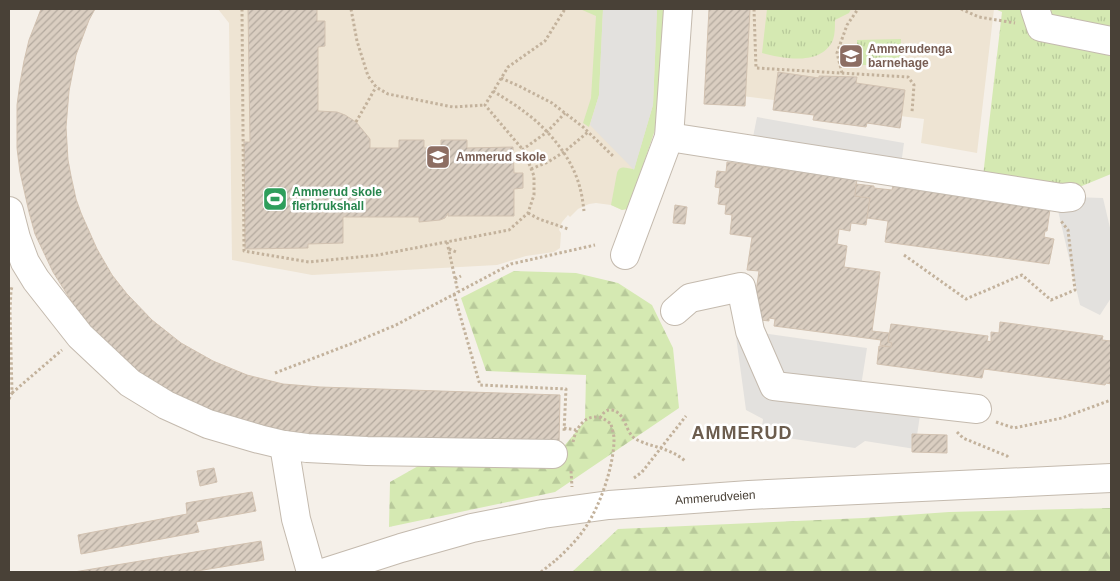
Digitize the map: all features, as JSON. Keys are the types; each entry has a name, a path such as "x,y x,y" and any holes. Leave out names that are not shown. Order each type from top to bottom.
{"street":[{"path":"625,255 669,137 678,9"},
{"path":"1038,18 1111,41"},
{"path":"669,137 1062,198 1066,209"},
{"path":"9,211 25,262 36,280 80,336 130,383 166,405 208,424 259,439 307,448 566,455"},
{"path":"675,311 690,298 741,287 750,331 774,386 977,409"},
{"path":"284,445 296,519 311,572"},
{"name":"Ammerudveien","path":"326,572 464,530 543,514 609,505 749,495 1111,478"}],"path":[{"path":"242,9 244,252 309,262 378,255 509,230 528,213 534,195 534,176 522,150 485,105"},
{"path":"351,9 357,41 368,76 376,87 388,94 453,107 485,105"},
{"path":"485,105 508,67 545,42 565,9"},
{"path":"754,9 756,68 908,77 914,85 912,112"},
{"path":"842,73 837,53 847,25 858,9"},
{"path":"961,9 979,17 1038,18"},
{"path":"501,78 552,102 613,156"},
{"path":"356,122 376,87"},
{"path":"493,91 526,113 547,132 564,152 574,170 580,187 584,211"},
{"path":"522,150 547,132 565,113"},
{"path":"531,170 564,152 588,132"},
{"path":"904,256 966,298 1022,275 1051,300 1075,290 1066,209"},
{"path":"528,213 568,229"},
{"path":"447,242 456,293 480,385 566,389 563,445 572,494"},
{"path":"275,372 388,328 511,264 595,246"},
{"path":"449,248 456,252"},
{"path":"12,393 11,290 25,262"},
{"path":"455,279 461,276"},
{"path":"9,399 12,393 80,336"},
{"path":"977,409 990,420 1014,428 1062,418 1111,400"},
{"path":"948,405 952,429 963,438 1007,456 1010,462"},
{"path":"600,418 604,412 614,410 620,414 633,437 640,442 661,448 681,457 686,462"},
{"path":"627,483 642,472 686,416"},
{"path":"541,572 568,549 587,526 602,494 611,460 614,439 611,424 605,418 585,420 576,430 566,455"},
{"path":"564,428 576,430"}],"shaded area":[{"name":"Ammerud skole","path":"218,9 665,9 659,118 627,209 622,210 611,205 596,203 589,204 578,209 570,217 568,215 562,222 559,230 561,233 560,248 554,252 526,256 497,265 312,275 232,260 229,23"},
{"path":"603,9 657,9 653,105 634,170 590,125 599,95"},
{"name":"Ammerudenga barnehage","path":"719,9 994,9 977,153 921,143 924,119 710,92"},
{"path":"757,117 904,143 901,165 752,142"},
{"path":"1071,197 1103,198 1111,232 1111,298 1100,315 1080,305 1056,202"},
{"path":"735,329 867,348 861,386 923,395 915,449 865,441 855,448 761,434 763,419 746,410"}],"green space":[{"path":"580,9 603,9 599,95 589,127 583,123 591,98 596,16"},
{"path":"657,9 665,9 659,118 630,204 627,209 622,210 611,205 617,173 622,168 634,169 653,105"},
{"path":"767,9 851,9 849,13 835,20 834,38 820,54 811,57 791,58 762,53"},
{"path":"995,9 1111,9 1111,174 1077,188 983,176 1002,12"},
{"path":"901,39 901,65 857,65 857,40"},
{"path":"514,271 576,273 618,283 652,305 673,348 679,408 555,492 389,527 390,482 420,465 560,451 585,421 586,375 486,371 461,298"},
{"path":"1111,508 1111,572 572,572 618,529 864,518 949,512"}],"building":[{"path":"41,9 95,9 76,55 69,91 66,127 68,160 76,199 97,249 112,275 152,320 181,343 213,361 247,375 283,384 320,387 560,395 559,445 295,435 192,406 137,372 89,327 79,313 53,272 35,234 29,212 17,148 17,105 29,40"},
{"path":"248,9 317,9 317,21 325,21 325,46 318,47 318,111 337,112 356,122 370,139 370,148 399,148 399,140 424,140 424,148 441,148 441,140 467,140 467,148 513,147 514,173 523,173 523,188 514,189 514,216 448,216 448,213 445,218 440,220 419,222 419,217 343,217 343,243 308,244 308,248 245,249 244,142 250,142"},
{"path":"709,9 750,9 745,106 704,104"},
{"path":"778,72 819,78 819,76 857,77 856,83 905,90 900,128 867,123 866,127 813,120 814,115 773,110"},
{"path":"727,162 857,179 855,196 870,198 866,225 851,223 850,231 839,229 837,244 847,246 844,267 880,272 872,331 889,333 888,342 892,343 891,347 880,345 881,340 774,326 775,319 769,318 769,321 752,319 759,271 747,270 752,237 730,234 732,215 725,214 726,205 718,204 720,188 715,187 717,171 726,172"},
{"path":"856,184 892,190 893,185 1050,209 1047,231 1045,231 1044,237 1054,239 1049,264 885,242 888,221 867,218 870,198 855,196"},
{"path":"675,205 687,207 685,224 673,223"},
{"path":"1000,322 1103,336 1102,340 1111,341 1111,384 1106,383 1105,385 984,369 982,378 877,364 879,346 891,347 892,343 888,342 891,324 988,336 987,341 991,342 991,332 999,333"},
{"path":"912,434 947,435 947,453 912,452"},
{"path":"214,468 217,482 200,486 197,471"},
{"path":"252,492 256,511 196,522 199,532 81,554 78,535 187,514 186,503"},
{"path":"261,541 264,560 191,572 74,572"}],"place":[{"name":"Ammerudenga barnehage","path":"851,56"},
{"name":"Ammerud skole","path":"438,157"},
{"name":"Ammerud skole flerbrukshall","path":"275,199"}],"district":[{"name":"AMMERUD","path":"742,433"}]}
